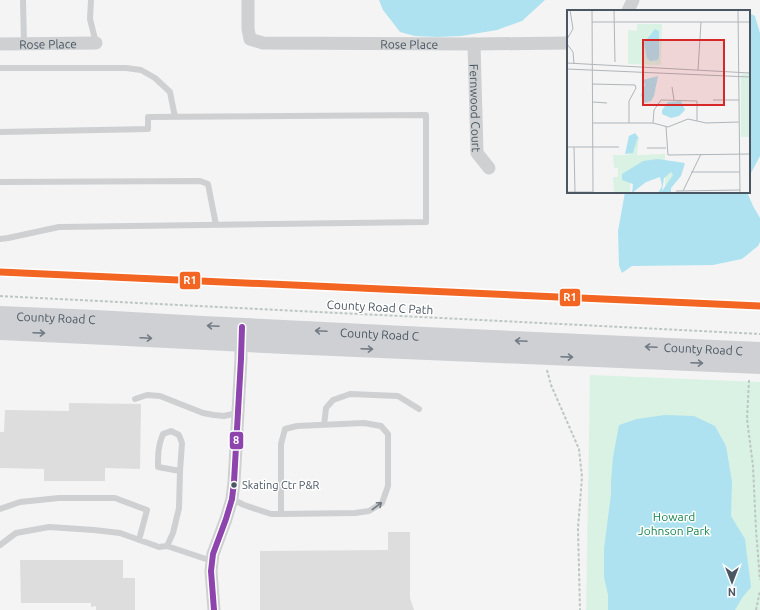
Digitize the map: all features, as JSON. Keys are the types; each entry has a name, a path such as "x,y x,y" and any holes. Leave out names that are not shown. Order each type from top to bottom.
{"main road":[{"name":"County Road C","path":"0,315 96,319 241,335 760,365"},
{"name":"County Road C","path":"0,331 107,336 241,335 760,351"}],"street":[{"name":"Rose Place","path":"248,0 248,29 250,39 263,43 567,43"},
{"path":"628,10 633,0"},
{"name":"Rose Place","path":"0,44 96,43"},
{"name":"Fernwood Court","path":"474,44 477,153 489,168"},
{"path":"214,610 210,571 213,554 232,499 241,359 241,335"}],"lane":[{"path":"23,0 24,43"},
{"path":"91,0 90,19 96,43"},
{"path":"0,68 126,68 141,70 155,78 170,92 175,117"},
{"path":"0,132 148,130 148,117 426,115 426,222 59,227 8,238 0,238"},
{"path":"0,182 200,180 208,184 216,225"},
{"path":"324,425 326,408 333,400 350,394 398,396 419,409"},
{"path":"135,399 147,395 160,396 209,414 224,416 237,413"},
{"path":"232,499 244,505 271,514 282,514 355,513 369,511 382,503 388,486 388,434 381,426 364,423 296,426 285,429 281,444 282,514"},
{"path":"167,546 173,533 179,508 182,443 179,435 171,431 163,434 160,441 158,467 180,471"},
{"path":"0,509 20,502 59,498 115,498 147,510 139,540"},
{"path":"0,545 16,533 49,527 120,533 159,547 167,546 212,561"}],"path":[{"name":"County Road C Path","path":"0,296 760,334"},
{"path":"547,369 551,385 579,449 582,478 578,528 580,610"},
{"path":"749,380 747,418 753,466 760,580"},
{"path":"756,610 760,591"}],"green space":[{"name":"Howard Johnson Park","path":"590,375 760,382 760,610 586,610"}],"water":[{"path":"379,0 545,0 522,21 497,30 461,36 437,37 415,36 400,32 383,10"},
{"path":"750,14 755,16 760,33 760,156 750,176"},
{"path":"625,193 747,193 760,218 760,242 758,246 742,259 713,265 632,266 622,273 619,266 618,231"},
{"name":"Howard Johnson Park","path":"665,415 694,416 715,426 726,446 732,482 731,516 745,539 751,587 735,610 608,610 608,595 604,577 604,549 611,494 613,457 619,425 637,419"}],"building":[{"path":"69,403 141,404 140,469 105,468 105,481 44,481 44,469 0,468 0,432 4,432 5,410 69,411"},
{"path":"388,532 410,532 410,598 414,610 260,610 260,551 388,550"},
{"path":"20,560 123,560 123,578 135,578 135,610 96,610 96,606 91,607 91,603 21,603"}],"transit line":[{"name":"R1","path":"0,272 760,306"},
{"name":"8","path":"214,610 211,571 213,554 232,499 234,482 242,327"}],"place":[{"name":"Skating Ctr P&R","path":"234,485"}]}
